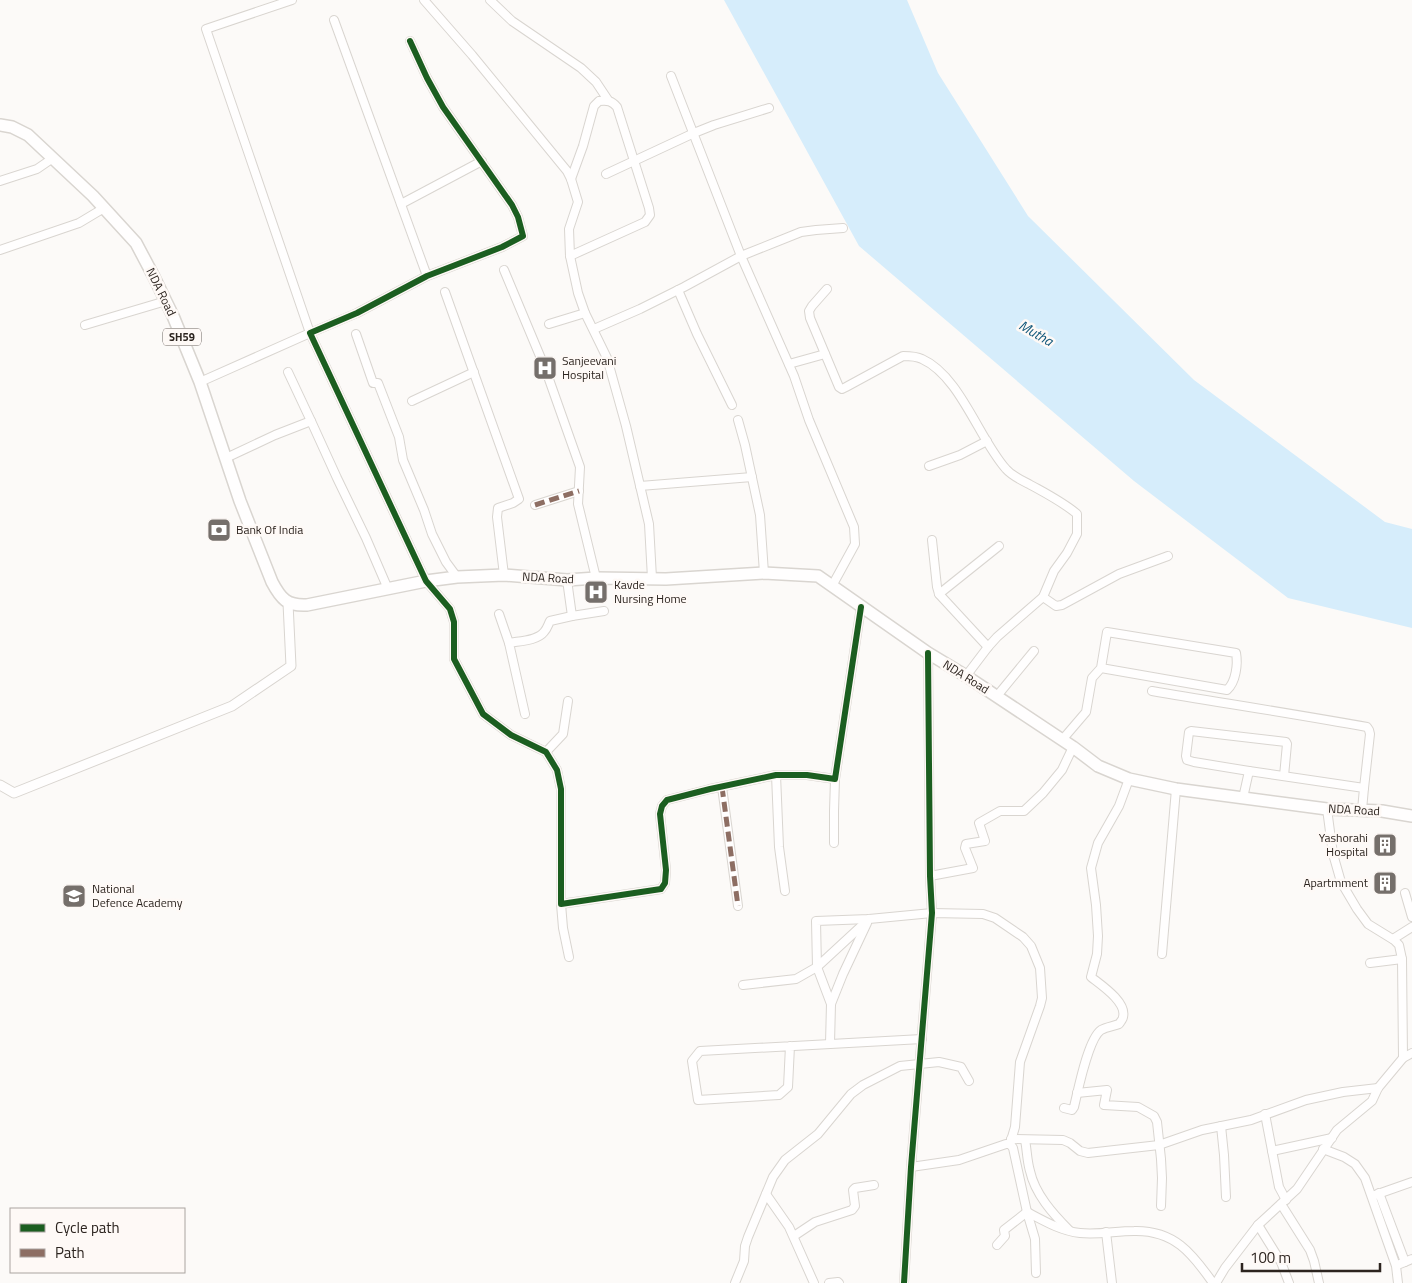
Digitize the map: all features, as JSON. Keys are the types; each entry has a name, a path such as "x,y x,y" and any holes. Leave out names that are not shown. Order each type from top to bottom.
{"main road":[{"name":"NDA Road","path":"0,125 12,127 28,136 104,208 136,243 166,301 200,382 240,501 272,582 278,594 288,603 298,606 307,605 426,581 504,575 567,580 764,573 818,576 861,608 997,696 1098,766 1129,778 1176,789 1327,809 1382,811 1412,816"}],"street":[{"path":"292,0 206,29 310,333 426,581 450,609 454,622 454,659 483,714 511,735 546,752 557,770 560,789 561,904 563,928 569,957"},
{"path":"424,0 472,55 567,171 571,179 578,202 569,229 570,256 578,293 585,313 607,358 626,426 649,524 652,578"},
{"path":"490,0 512,21 581,68 596,82 608,100 617,107 649,208 650,215 645,222 570,256"},
{"path":"334,20 427,276"},
{"path":"200,382 357,313 427,276 502,247 523,236 518,216 512,205 443,107 410,41"},
{"path":"671,76 741,256 789,364 809,420 854,527 855,544 832,586"},
{"path":"571,179 583,146 594,106 599,101 608,100"},
{"path":"606,174 694,133 769,108"},
{"path":"0,181 36,169 53,158"},
{"path":"401,204 482,161"},
{"path":"0,250 79,223 104,208"},
{"path":"594,330 678,290 741,256 802,232 843,228"},
{"path":"504,270 545,368 580,467 578,504 596,578"},
{"path":"827,289 809,311 810,318 839,388 842,389 903,356 922,358 937,369 956,391 997,459 1008,472 1067,506 1077,514 1077,534 1067,554 1054,571 1043,597 988,647 966,676"},
{"path":"678,290 732,405"},
{"path":"445,292 519,499 498,508 497,517 504,575"},
{"path":"85,325 166,301"},
{"path":"549,324 585,313"},
{"path":"356,334 372,383 378,382 399,437 402,460 424,510 432,534 446,562 457,578"},
{"path":"789,364 825,354"},
{"path":"288,372 388,589"},
{"path":"412,401 474,372"},
{"path":"738,420 760,515 764,573"},
{"path":"226,458 311,421"},
{"path":"929,466 960,455 987,441"},
{"path":"640,486 752,477"},
{"path":"535,505 579,491"},
{"path":"932,540 939,594 988,647"},
{"path":"939,594 1000,546"},
{"path":"1043,597 1056,606 1062,605 1119,574 1168,556"},
{"path":"567,580 572,616"},
{"path":"0,785 14,793 232,706 290,666 288,603"},
{"path":"834,843 835,779 861,608"},
{"path":"509,643 541,635 546,631 550,621 604,611"},
{"path":"499,614 509,643 525,714"},
{"path":"1062,740 1086,712 1092,678 1101,668 1107,632 1236,653 1237,660 1233,682 1227,690 1101,668"},
{"path":"997,696 1034,651"},
{"path":"904,1283 911,1167 932,913 928,653"},
{"path":"1152,691 1236,706 1299,714 1367,727 1370,730 1370,734 1362,810"},
{"path":"546,752 563,734 568,701"},
{"path":"1284,776 1286,742 1189,732 1187,760 1249,771 1364,788"},
{"path":"930,876 973,868 964,848 966,844 985,841 979,823 1000,811 1024,811 1043,793 1062,770 1073,747"},
{"path":"1244,798 1249,771"},
{"path":"561,904 661,889 665,883 666,870 660,814 662,806 667,800 776,776 807,775 835,779"},
{"path":"776,776 779,847 785,891"},
{"path":"1064,1108 1072,1110 1074,1107 1088,1052 1098,1034 1101,1030 1119,1024 1124,1016 1123,1010 1114,995 1091,977 1097,954 1098,936 1091,868 1098,843 1119,806 1129,778"},
{"path":"722,787 738,906"},
{"path":"1162,954 1176,789"},
{"path":"1327,809 1333,854 1341,882 1368,924 1399,946 1402,959 1403,1058"},
{"path":"1405,893 1412,917"},
{"path":"832,1004 818,967 816,921 870,919 932,913 983,914 995,918 1023,937 1031,946 1040,968 1042,998 1020,1062 1016,1117 1011,1142 1027,1212 1036,1239 1036,1273"},
{"path":"743,985 796,979 818,967 870,919"},
{"path":"830,1044 832,1004 870,919"},
{"path":"1393,940 1412,927"},
{"path":"1370,963 1402,959"},
{"path":"790,1046 788,1087 778,1096 698,1100 692,1061 700,1050 922,1039"},
{"path":"1027,1212 1050,1224 1080,1233 1136,1230 1160,1235 1180,1244 1188,1251 1214,1283 1258,1226 1297,1189 1337,1130 1372,1101 1378,1088 1403,1058 1412,1053"},
{"path":"734,1283 744,1262 748,1237 773,1177 785,1160 818,1134 851,1094 900,1066 939,1062 961,1067 969,1081"},
{"path":"911,1167 959,1160 1011,1142 1025,1140 1063,1140 1088,1154 1159,1145 1202,1130 1251,1120 1306,1100 1343,1092 1378,1088"},
{"path":"1077,1093 1107,1090 1104,1105 1138,1106 1154,1116 1157,1122 1162,1178 1161,1206"},
{"path":"1265,1114 1283,1202 1310,1250 1319,1283"},
{"path":"1221,1126 1226,1197"},
{"path":"1272,1150 1332,1138"},
{"path":"1025,1140 1034,1184 1059,1220 1071,1231"},
{"path":"1324,1149 1344,1157 1355,1164 1365,1178 1396,1270 1398,1283"},
{"path":"1371,1196 1412,1182"},
{"path":"794,1236 815,1222 852,1210 855,1206 853,1190 874,1184"},
{"path":"1379,1193 1408,1260 1396,1270 1391,1283"},
{"path":"766,1194 794,1236 814,1283"},
{"path":"997,1245 1005,1236 1004,1230 1027,1212"},
{"path":"1258,1226 1281,1262 1289,1283"},
{"path":"1106,1232 1112,1283"},
{"path":"829,1283 838,1283"}],"water":[{"name":"Mutha","path":"724,0 907,0 938,73 1028,216 1194,380 1385,522 1412,529 1412,628 1288,598 1134,481 859,246"}],"marked path":[{"path":"535,505 579,491"},
{"path":"722,787 738,906"}],"cycle path":[{"path":"410,41 443,107 512,205 518,217 523,236 502,247 427,276 357,313 310,333 426,581 450,609 454,622 454,659 483,714 511,735 546,752 557,770 561,789 561,904 661,889 665,883 666,870 660,814 662,806 667,800 776,775 807,775 835,779 861,607"},
{"path":"904,1283 911,1167 932,913 928,653"}],"place":[{"name":"Sanjeevani Hospital","path":"545,368"},
{"name":"Bank Of India","path":"219,530"},
{"name":"Kavde Nursing Home","path":"596,592"},
{"name":"Yashorahi Hospital","path":"1385,845"},
{"name":"Apartmment","path":"1385,883"},
{"name":"National Defence Academy","path":"74,896"}]}
